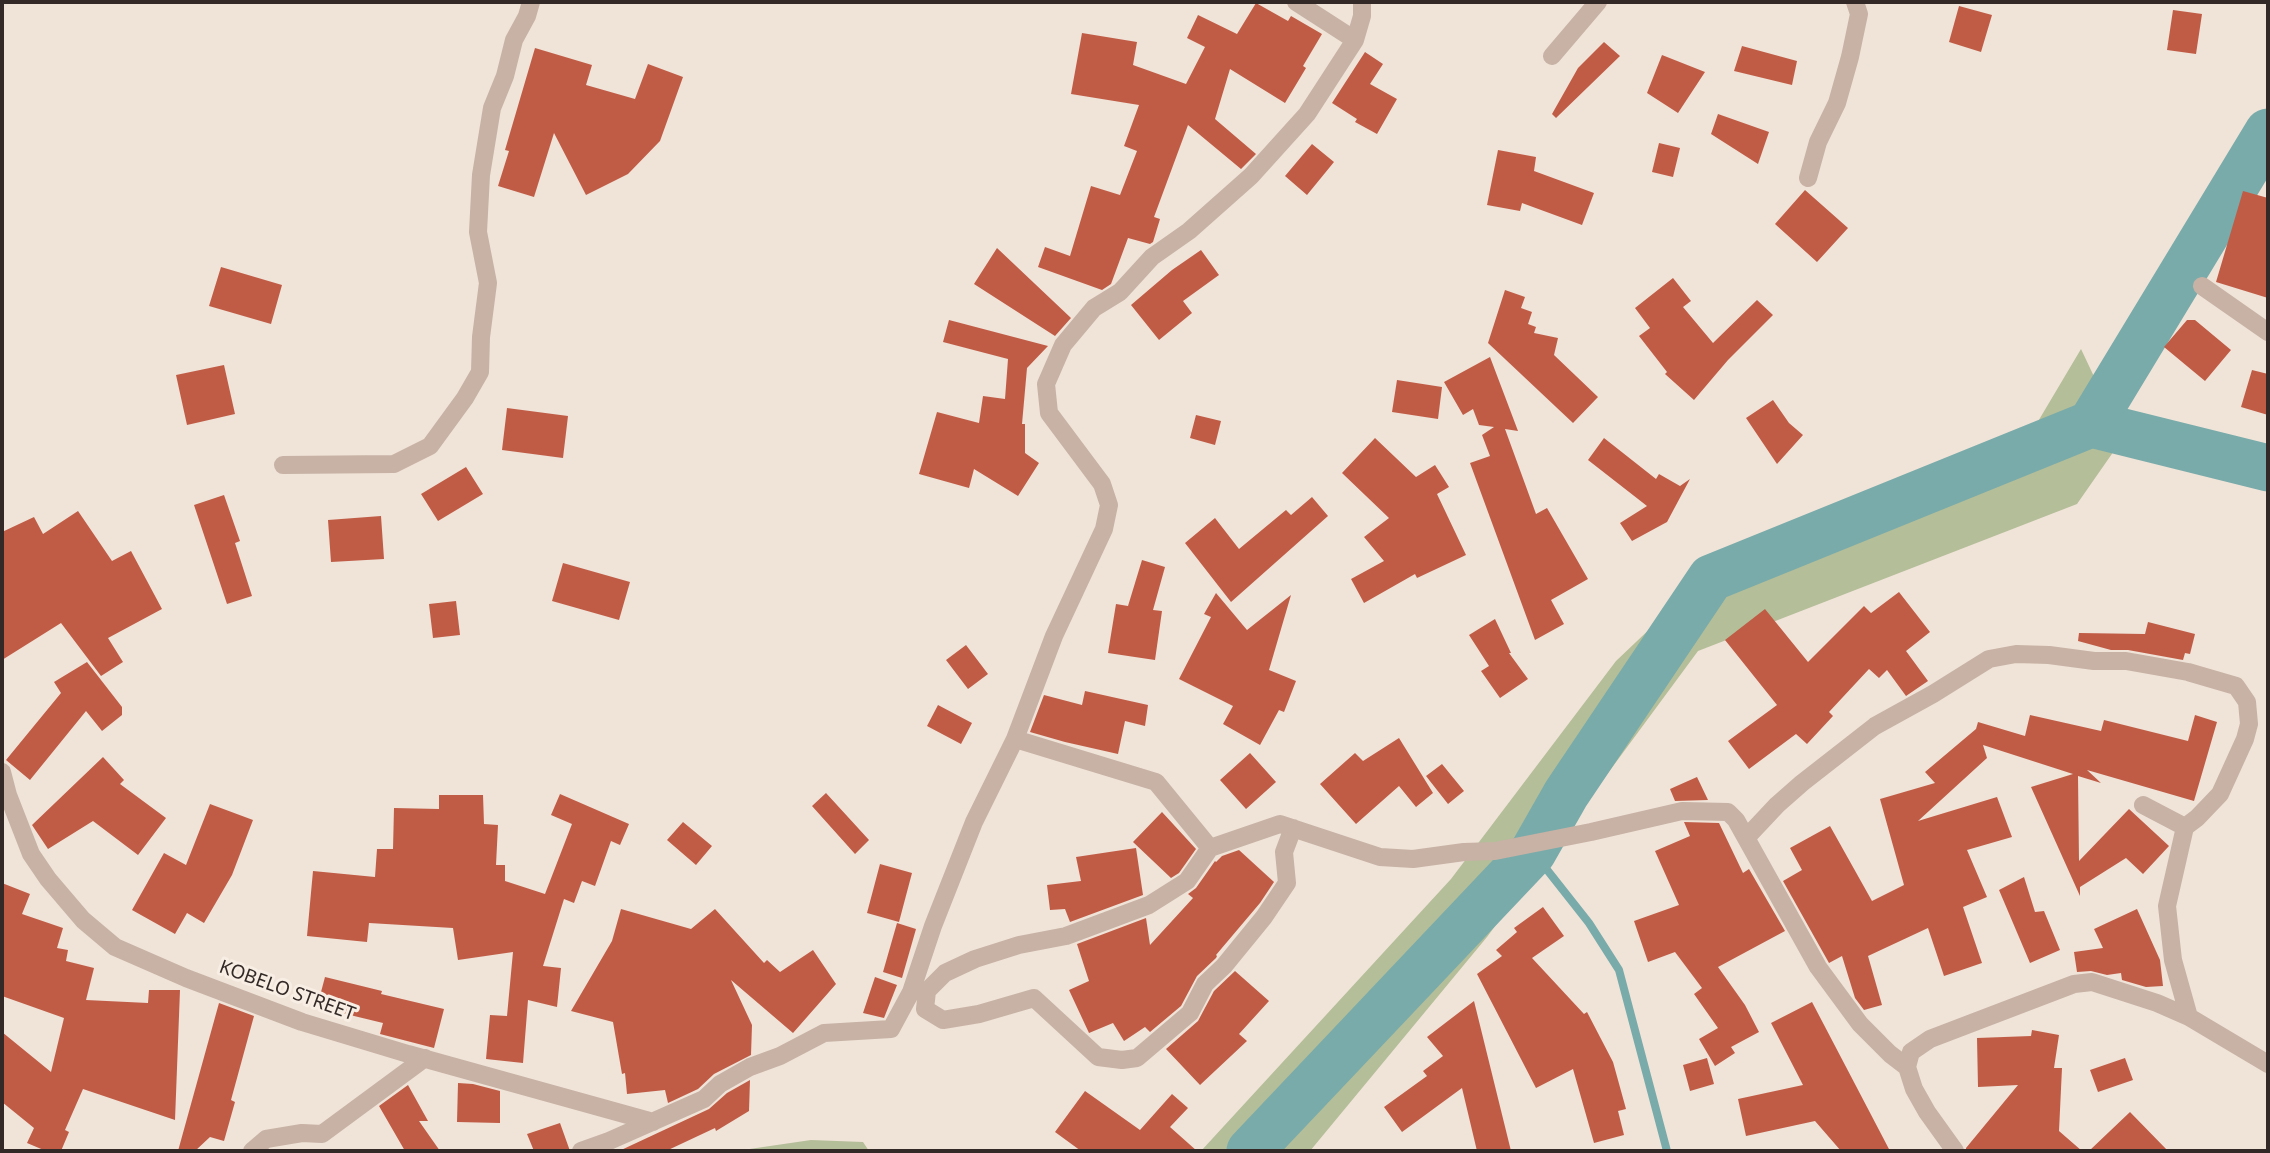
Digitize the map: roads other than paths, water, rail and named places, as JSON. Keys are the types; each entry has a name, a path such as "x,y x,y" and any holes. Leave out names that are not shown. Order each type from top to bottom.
{"street":[{"path":"283,465 394,464 430,446 465,398 480,372 481,337 488,283 478,232 481,174 492,108 505,76 514,40 531,2"},
{"path":"1296,2 1355,40"},
{"path":"581,1151 704,1099 720,1084 750,1067 780,1056 824,1033 891,1029 911,992 933,926 974,822 1015,740 1054,636 1104,529 1109,505 1102,484 1049,413 1046,384 1063,345 1094,308 1120,292 1152,257 1189,231 1251,176 1307,114 1355,40 1362,16 1362,2"},
{"path":"1552,56 1598,2"},
{"path":"1808,178 1818,142 1837,103 1850,57 1859,14 1855,2"},
{"path":"2202,286 2268,332"},
{"path":"1746,838 1802,783 1875,726 1989,659 2016,653 2094,661 2126,661 2188,672 2236,686 2247,702 2249,724 2245,739 2220,794 2185,827 2167,906 2173,960 2189,1017"},
{"path":"1015,740 1156,782 1210,848"},
{"name":"KOBELO STREET","path":"2,772 31,854 48,880 83,919 115,947 186,978 302,1022 653,1122"},
{"path":"2143,805 2185,827"},
{"path":"1293,828 1284,852 1287,883 1224,966 1205,984 1190,1013 1137,1058 1122,1060 1098,1057 1034,998 979,1014 943,1020 925,1009 926,991 945,973 975,959 1019,945 1066,936 1149,905 1187,881 1210,848 1280,824 1293,828 1380,857 1413,859 1495,850 1682,811 1728,812 1736,820 1818,967 1860,1024 1907,1068 1914,1089 1927,1112 1955,1151"},
{"path":"1907,1068 1911,1052 1930,1039 2074,984 2092,982 2157,1003 2189,1017 2268,1064"},
{"path":"252,1151 266,1139 302,1133 321,1134 425,1058"}],"waterway":[{"path":"1250,1151 1533,852 1566,794 1711,578 2091,424 2268,132"},
{"path":"2091,424 2268,468"},
{"path":"1533,852 1589,923 1619,970 1667,1151"}]}
